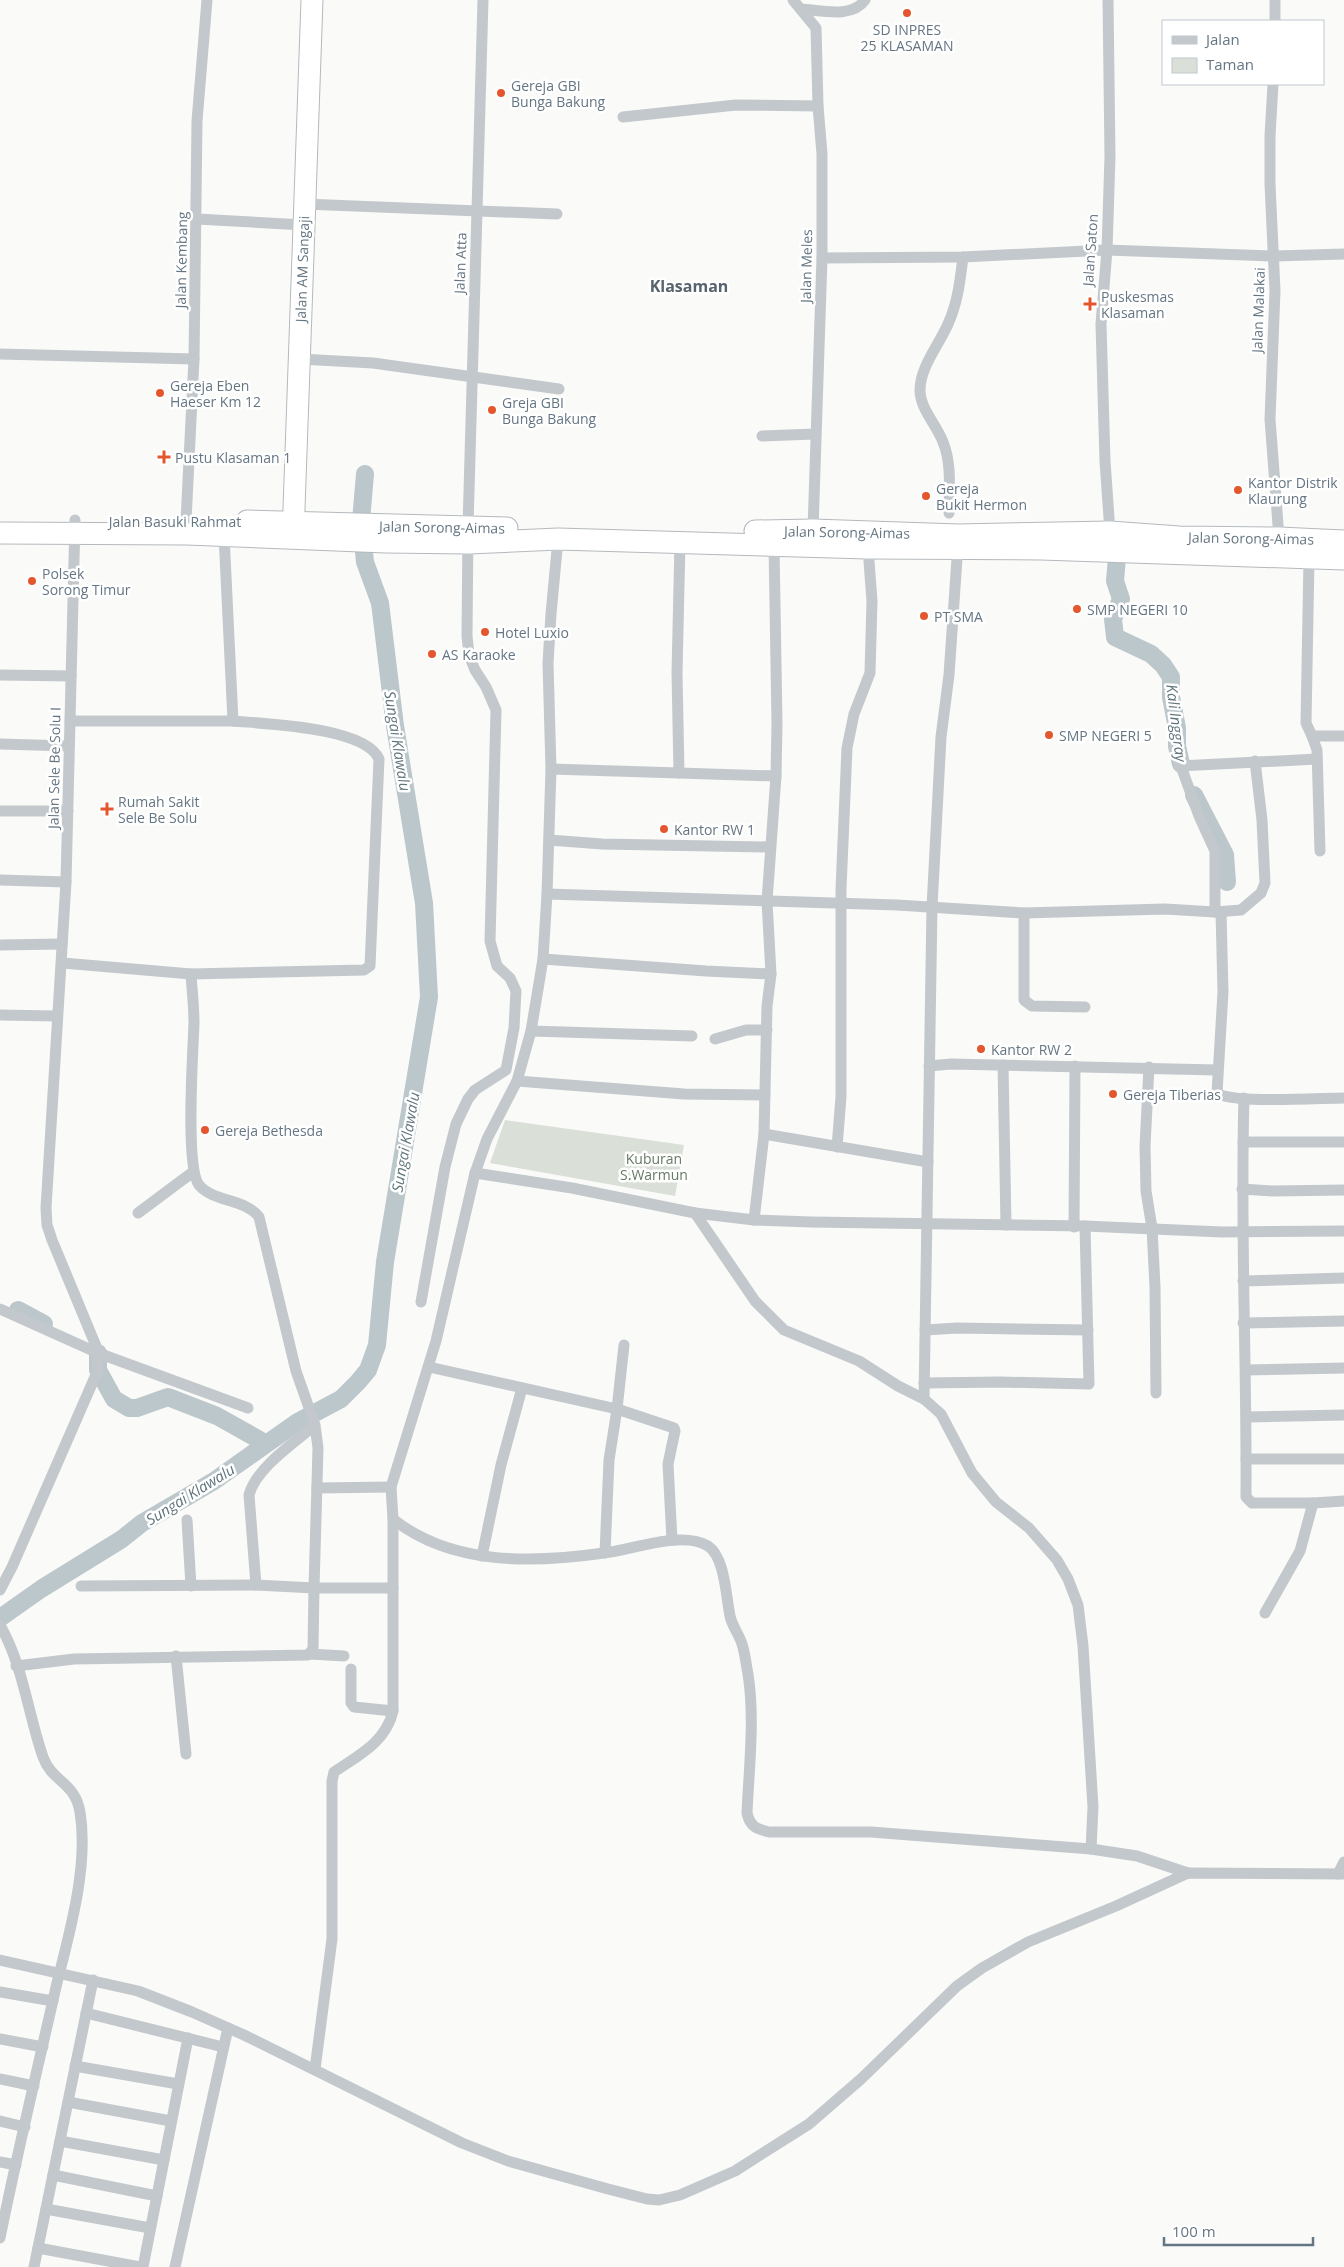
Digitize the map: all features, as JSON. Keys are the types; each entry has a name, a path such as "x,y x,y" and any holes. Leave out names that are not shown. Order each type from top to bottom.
{"highway":[{"name":"Jalan AM Sangaji","path":"293,530 312,0"},
{"name":"Jalan Basuki Rahmat","path":"0,520 75,527 224,535 293,530"},
{"name":"Jalan Basuki Rahmat","path":"0,533 186,521 348,533"},
{"name":"Jalan Sorong-Aimas","path":"348,533 468,535 813,530 1041,549 1344,559"},
{"name":"Jalan Sorong-Aimas","path":"468,535 868,548 1110,532 1179,537 1344,541"}],"street":[{"name":"Jalan Kembang","path":"186,521 194,360 197,121 207,0"},
{"name":"Jalan Atta","path":"421,1302 452,1137 460,1113 471,1095 483,1083 503,1074 506,1070 517,1000 514,983 497,966 492,957 490,941 496,710 486,687 474,670 469,655 467,636 468,535 483,0"},
{"path":"800,3 844,11 856,8 865,0"},
{"name":"Jalan Saton","path":"1108,0 1110,156 1107,250 1102,287 1101,361 1110,532"},
{"path":"1275,0 1275,20"},
{"name":"Jalan Meles","path":"800,3 816,28 818,106 822,154 822,258 813,530"},
{"name":"Jalan Malakai","path":"1273,85 1270,184 1275,256 1275,291 1270,419 1279,538"},
{"path":"623,117 736,104 818,106"},
{"path":"197,219 477,211 557,214"},
{"path":"822,258 963,258 1107,250 1275,256 1344,254"},
{"path":"949,514 949,467 946,452 923,403 920,391 927,366 949,324 958,300 963,258"},
{"path":"0,354 194,360"},
{"path":"300,359 373,364 559,389"},
{"path":"762,436 815,434"},
{"name":"Jalan Sele Be Solu I","path":"75,527 66,882 60,1000 56,1016 46,1208 48,1225 98,1353"},
{"path":"224,535 234,721"},
{"path":"315,2069 332,1938 332,1782 334,1772 381,1737 390,1725 393,1711 393,1519 390,1487 429,1367 475,1173 487,1139 517,1081 531,1031 543,959 551,768 548,663 558,539"},
{"path":"679,773 677,673 680,542"},
{"path":"924,1399 932,907 941,737 949,675 958,543"},
{"path":"754,1220 764,1134 770,974 767,900 776,776 777,689 774,545"},
{"path":"837,1147 841,1097 840,903 847,748 854,714 870,673 872,601 868,548"},
{"path":"1309,558 1306,723 1317,750 1320,851"},
{"path":"0,675 70,676"},
{"path":"62,963 191,974 364,970 369,968 371,962 378,759 375,752 362,742 341,735 292,727 234,721 70,721"},
{"path":"1312,736 1344,736"},
{"path":"0,744 70,746"},
{"path":"1174,747 1183,765 1214,851 1223,992 1217,1093 1224,1096 1244,1098 1344,1098"},
{"path":"1183,765 1317,759"},
{"path":"547,894 767,900 1024,913 1165,909 1218,912 1241,910 1263,890 1262,820 1255,761"},
{"path":"551,768 776,776"},
{"path":"0,811 68,811"},
{"path":"549,840 602,844 770,847"},
{"path":"0,880 66,882"},
{"path":"1024,913 1024,1000 1032,1006 1085,1007"},
{"path":"0,945 62,944"},
{"path":"543,959 770,974"},
{"path":"191,974 194,1020 191,1129 193,1172 200,1186 207,1192 246,1208 259,1217 296,1371 313,1420 318,1448 312,1649 310,1654"},
{"path":"0,1015 56,1016"},
{"path":"715,1039 746,1030 767,1030"},
{"path":"531,1031 692,1036"},
{"path":"1003,1065 1006,1224"},
{"path":"929,1066 1148,1067 1217,1070"},
{"path":"924,1383 1089,1384 1088,1330 1080,1226 1075,1066"},
{"path":"1148,1067 1145,1146 1146,1191 1152,1228 1155,1287 1156,1393"},
{"path":"517,1081 684,1094 765,1095"},
{"path":"1244,1098 1242,1232 1247,1416 1246,1497 1249,1501 1313,1503 1344,1500"},
{"path":"764,1134 928,1162"},
{"path":"1243,1142 1344,1142"},
{"path":"138,1213 193,1172"},
{"path":"475,1173 572,1188 694,1213 754,1220 1006,1224 1242,1232 1344,1231"},
{"path":"1242,1189 1272,1191 1344,1190"},
{"path":"694,1213 755,1301 784,1330 859,1361 898,1386 924,1399 941,1414 972,1473 996,1502 1029,1528 1057,1560 1078,1605 1083,1646 1093,1807 1091,1849"},
{"path":"1243,1281 1344,1278"},
{"path":"0,1309 98,1353 248,1408"},
{"path":"1243,1323 1344,1321"},
{"path":"925,1330 957,1328 1088,1330"},
{"path":"605,1553 609,1460 624,1345"},
{"path":"0,1590 16,1558 98,1370 98,1353"},
{"path":"429,1367 617,1409 665,1425 675,1431 668,1464 672,1540"},
{"path":"1246,1370 1344,1368"},
{"path":"482,1556 501,1465 522,1388"},
{"path":"1247,1416 1344,1415"},
{"path":"256,1585 249,1495 252,1484 313,1420"},
{"path":"1246,1459 1344,1459"},
{"path":"317,1488 390,1487"},
{"path":"1265,1613 1300,1550 1313,1503"},
{"path":"393,1519 404,1528 423,1538 482,1556 520,1559 605,1553 672,1540 686,1540 708,1546 714,1552 721,1566 730,1619 742,1644 748,1674 751,1703 747,1814 753,1827 769,1832 871,1832 1091,1849 1137,1856 1188,1873 1341,1874 1344,1862"},
{"path":"187,1520 191,1586"},
{"path":"81,1586 256,1585 314,1588 393,1588"},
{"path":"0,2235 4,2201 16,2165 25,2127 60,1972 80,1868 80,1813 76,1795 54,1775 43,1758 16,1666 5,1645 1,1626"},
{"path":"16,1666 74,1659 176,1656 300,1656 310,1654 344,1656"},
{"path":"176,1656 186,1754"},
{"path":"351,1669 351,1703 354,1707 393,1711"},
{"path":"0,1960 138,1991 192,2012 315,2069 462,2144 508,2160 634,2197 659,2200 680,2195 735,2171 809,2124 860,2079 957,1986 982,1968 1028,1942 1116,1906 1188,1873"},
{"path":"34,2267 93,1980"},
{"path":"0,1992 53,2001"},
{"path":"86,2013 223,2047"},
{"path":"175,2267 228,2028"},
{"path":"0,2038 43,2047"},
{"path":"38,2248 141,2267 188,2038"},
{"path":"75,2066 178,2084"},
{"path":"0,2079 34,2086"},
{"path":"68,2102 171,2121"},
{"path":"0,2121 25,2127"},
{"path":"60,2141 164,2160"},
{"path":"0,2162 16,2165"},
{"path":"53,2175 156,2196"},
{"path":"46,2209 150,2228"}],"green space":[{"name":"Kuburan S.Warmun","path":"505,1120 684,1145 675,1196 490,1163"}],"waterway":[{"name":"Sungai Klawalu","path":"0,1618 41,1589 122,1539 142,1523 214,1481 296,1423 341,1399 368,1370 377,1345 385,1262 429,997 424,903 395,726 380,603 365,562 361,521 365,474"},
{"name":"Kali Inggray","path":"1117,557 1115,581 1121,599 1113,619 1115,637 1151,654 1163,665 1171,677 1171,697 1181,764"},
{"name":"Kali Inggray","path":"1194,795 1225,855 1227,882"},
{"path":"18,1310 44,1324"},
{"path":"98,1353 98,1370 114,1399 129,1408 137,1408 168,1397 217,1416 265,1443"}],"place":[{"name":"SD INPRES 25 KLASAMAN","path":"907,13"},
{"name":"Gereja GBI Bunga Bakung","path":"501,93"},
{"name":"Puskesmas Klasaman","path":"1090,304"},
{"name":"Gereja Eben Haeser Km 12","path":"160,393"},
{"name":"Greja GBI Bunga Bakung","path":"492,410"},
{"name":"Pustu Klasaman 1","path":"164,457"},
{"name":"Kantor Distrik Klaurung","path":"1238,490"},
{"name":"Gereja Bukit Hermon","path":"926,496"},
{"name":"Polsek Sorong Timur","path":"32,581"},
{"name":"SMP NEGERI 10","path":"1077,609"},
{"name":"PT SMA","path":"924,616"},
{"name":"Hotel Luxio","path":"485,632"},
{"name":"AS Karaoke","path":"432,654"},
{"name":"SMP NEGERI 5","path":"1049,735"},
{"name":"Rumah Sakit Sele Be Solu","path":"107,809"},
{"name":"Kantor RW 1","path":"664,829"},
{"name":"Kantor RW 2","path":"981,1049"},
{"name":"Gereja Tiberias","path":"1113,1094"},
{"name":"Gereja Bethesda","path":"205,1130"}],"district":[{"name":"Klasaman","path":"689,286"}]}
